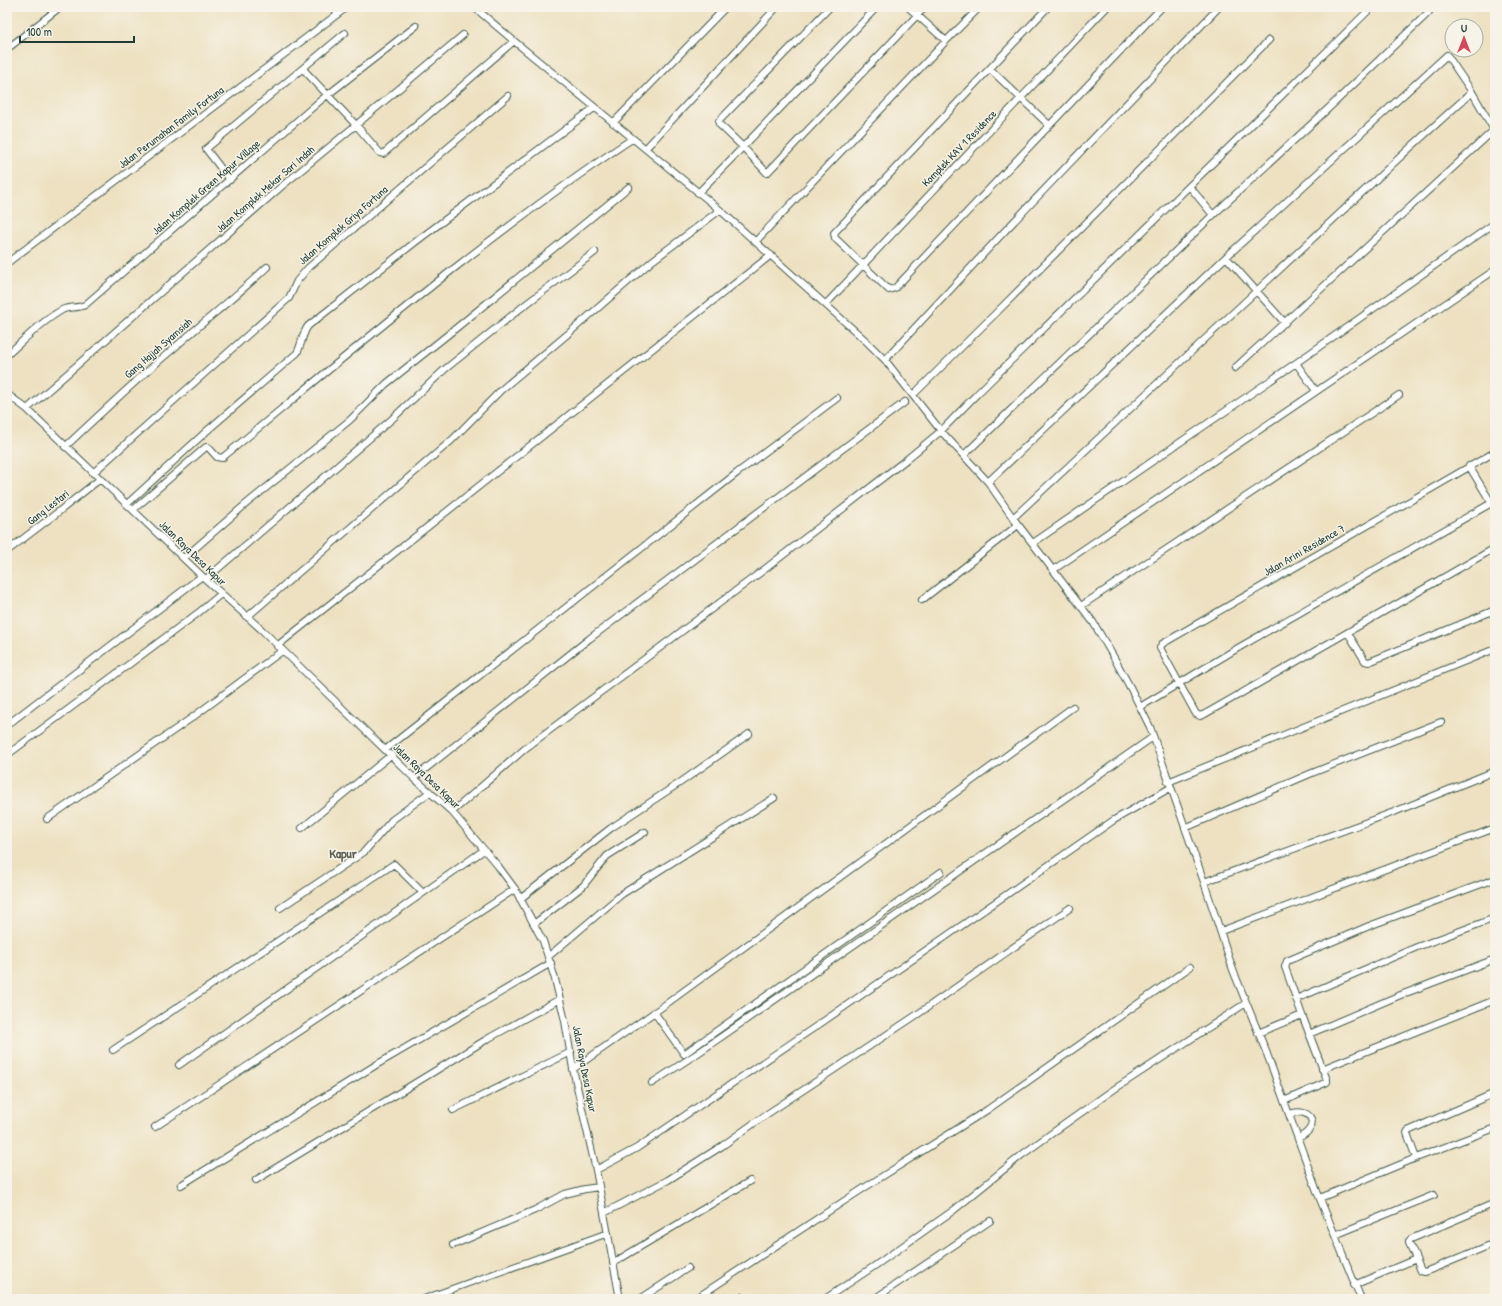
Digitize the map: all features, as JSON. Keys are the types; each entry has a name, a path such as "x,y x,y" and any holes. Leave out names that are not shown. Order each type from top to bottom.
{"street":[{"path":"7,49 60,7"},
{"name":"Jalan Perumahan Family Fortuna","path":"7,263 347,7"},
{"path":"474,7 594,108 632,139 646,148 720,210 826,304 885,360 941,431 988,482 1018,525 1093,622 1140,707 1153,737 1233,970 1320,1198 1354,1285 1361,1299"},
{"path":"613,123 726,7"},
{"path":"646,148 777,7"},
{"path":"830,7 719,121 719,124 767,173 925,7"},
{"path":"698,193 877,7"},
{"path":"908,7 916,16 946,41"},
{"path":"756,241 980,7"},
{"path":"1048,7 834,233 835,238 889,290 892,290 1162,7"},
{"name":"Komplek KAV 1 Residence","path":"826,304 1107,7"},
{"path":"885,360 1002,234 1219,7"},
{"path":"452,812 527,747 771,564 941,431 993,377 1190,187 1372,7"},
{"path":"964,455 1213,215 1331,106 1427,14 1429,12 1428,7"},
{"name":"Jalan Komplek Green Kapur Village","path":"7,355 64,308 78,308 86,305 327,96 416,26"},
{"path":"230,180 206,149 346,33"},
{"name":"Jalan Komplek Mekar Sari Indah","path":"28,409 282,186 463,35"},
{"path":"913,394 1004,306 1269,40"},
{"path":"303,69 356,125 380,154 383,154 514,41"},
{"path":"988,482 1226,257 1447,55 1472,92 1494,130 1285,323 1234,368"},
{"path":"990,69 1049,125"},
{"path":"1013,518 1406,151 1472,92"},
{"name":"Jalan Komplek Griya Fortuna","path":"93,473 290,298 297,280 328,250 508,96"},
{"path":"127,504 209,429 297,353 301,345 304,331 308,326 483,190 594,108"},
{"path":"133,510 204,448 208,447 217,457 222,458 391,320 535,206 586,169 632,139"},
{"path":"184,558 246,504 350,420 386,384 630,187"},
{"path":"1190,187 1213,215"},
{"path":"247,617 452,440 501,390 564,338 652,261 720,210"},
{"path":"1033,543 1296,363 1495,223"},
{"path":"7,724 204,577 392,419 444,370 520,308 595,252"},
{"path":"47,819 193,717 771,255"},
{"path":"1226,257 1285,323"},
{"name":"Gang Hajjah Syamsiah","path":"65,447 201,324 241,292 267,268"},
{"path":"1053,570 1495,270"},
{"path":"1296,363 1316,391"},
{"name":"Jalan Raya Desa Kapur","path":"7,394 13,400 28,409 65,447 280,648 414,778 452,812 515,889 534,924 551,963 596,1170 620,1299"},
{"path":"1081,606 1399,395"},
{"path":"385,750 731,478 837,398"},
{"path":"7,404 13,400"},
{"path":"414,778 589,639 905,402"},
{"name":"Jalan Arini Residence 7","path":"1495,452 1162,644 1160,648 1196,714 1200,716 1495,548"},
{"path":"1469,466 1493,502 1495,509"},
{"name":"Gang Lestari","path":"7,550 100,479"},
{"path":"1140,707 1179,682 1493,502"},
{"path":"922,600 1018,525"},
{"path":"7,755 198,613 221,594"},
{"path":"1348,633 1365,661 1369,662 1495,610"},
{"path":"596,1170 637,1148 822,1023 1114,820 1169,785 1495,649"},
{"path":"573,1069 654,1012 1072,707"},
{"path":"1185,828 1312,773 1441,722"},
{"path":"520,899 611,828 681,782 749,734"},
{"path":"652,1083 698,1053 1153,737"},
{"path":"302,828 391,755"},
{"path":"1204,882 1394,812 1494,773"},
{"path":"280,908 364,852 392,820 430,792"},
{"path":"549,956 622,894 774,798"},
{"path":"1220,932 1495,828"},
{"path":"534,924 583,886 607,856 644,832"},
{"path":"178,1065 338,951 424,893 484,850"},
{"path":"113,1050 394,864 424,893"},
{"path":"654,1012 684,1054 941,872"},
{"path":"1284,1101 1327,1082 1285,967 1287,961 1369,926 1495,879"},
{"path":"155,1127 515,889"},
{"path":"604,1213 668,1180 722,1146 774,1109 915,1016 1070,908"},
{"path":"1296,999 1417,947 1495,918"},
{"path":"1310,1034 1398,996 1495,959"},
{"path":"181,1185 376,1065 551,963"},
{"path":"695,1299 864,1188 987,1110 1190,967"},
{"path":"256,1180 489,1038 560,999"},
{"path":"1322,1069 1495,1000"},
{"path":"825,1299 864,1274 954,1210 1023,1154 1055,1131 1246,1003"},
{"path":"1258,1033 1302,1016"},
{"path":"453,1110 571,1052"},
{"path":"1416,1158 1407,1134 1408,1131 1495,1093"},
{"path":"1289,1114 1302,1111 1308,1115 1311,1121 1309,1132 1298,1138"},
{"path":"1320,1198 1416,1158 1495,1128"},
{"path":"613,1263 750,1181"},
{"path":"453,1245 535,1210 565,1194 599,1187"},
{"path":"1335,1235 1434,1195"},
{"path":"1495,1203 1409,1241 1421,1271 1425,1272 1495,1243"},
{"path":"874,1299 990,1221"},
{"path":"424,1299 608,1233"},
{"path":"1354,1285 1416,1259"},
{"path":"640,1299 688,1268"}],"district":[{"name":"Kapur","path":"343,853"}]}
